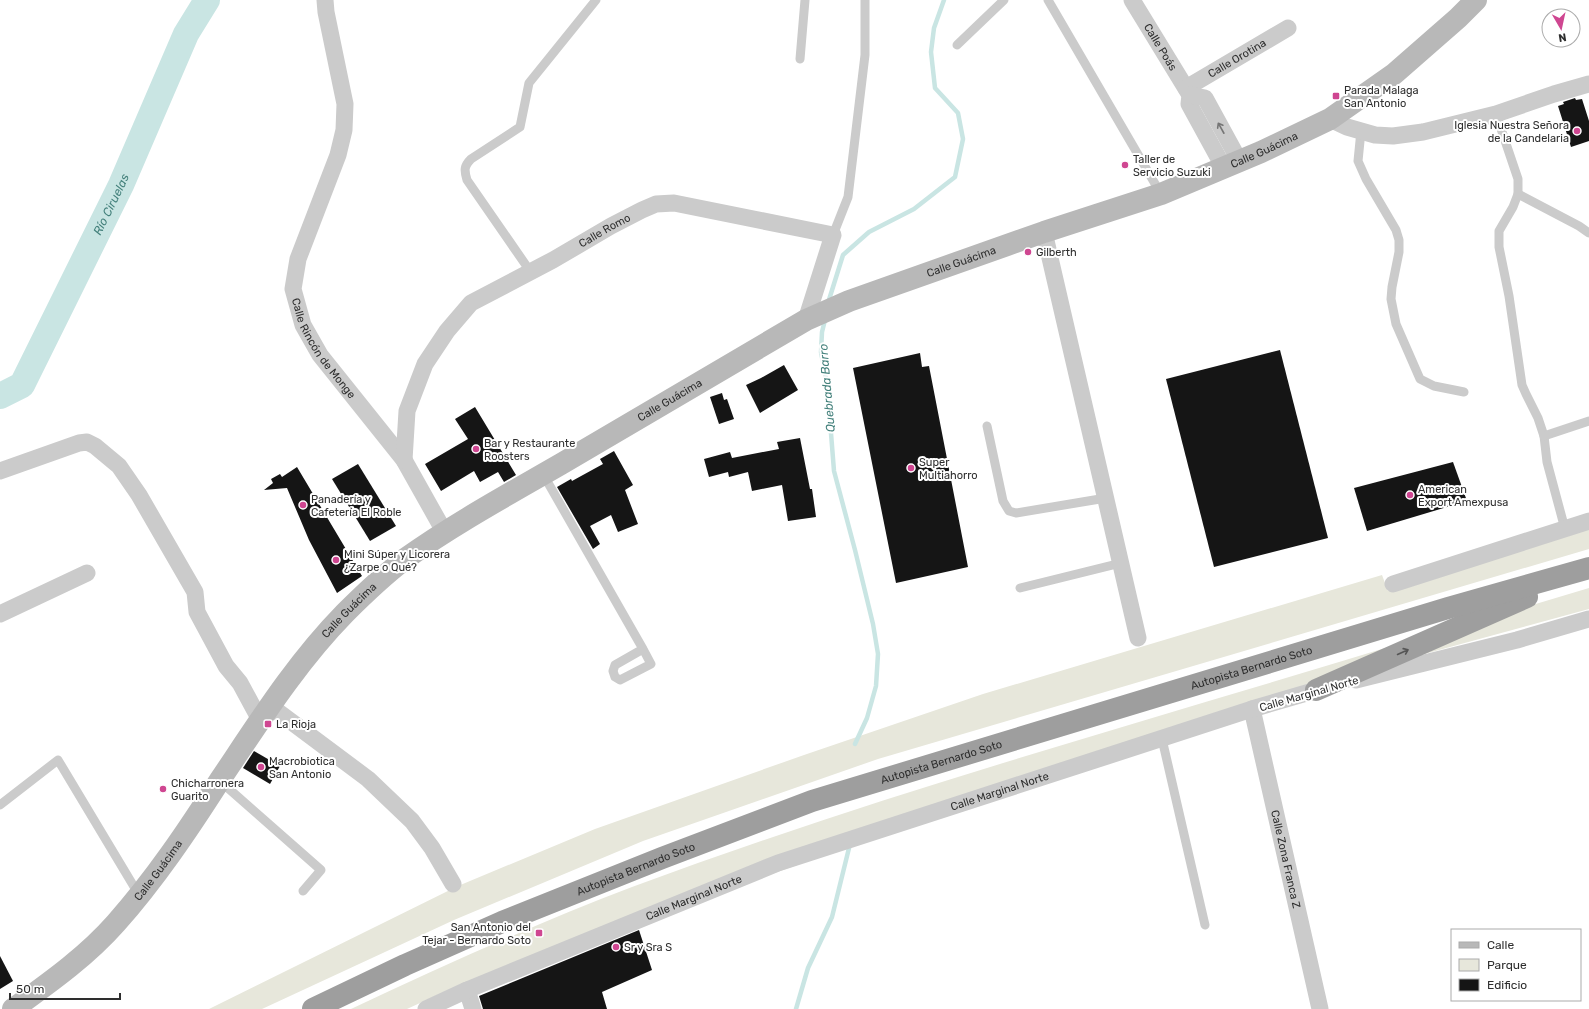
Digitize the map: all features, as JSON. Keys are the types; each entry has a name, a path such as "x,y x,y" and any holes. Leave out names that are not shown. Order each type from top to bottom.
{"highway":[{"path":"1316,690 1589,569"},
{"name":"Autopista Bernardo Soto","path":"313,1009 405,964 502,922 662,858 812,801 1448,608 1589,569"}],"main road":[{"name":"Calle Guácima","path":"13,1009 58,976 87,952 114,925 139,896 177,846 261,718 323,636 350,608 404,560 445,533 543,474 811,318 849,302 1044,232 1161,194 1232,165 1330,119 1394,74 1458,18 1476,0"}],"street":[{"name":"Calle Rincón de Monge","path":"325,0 326,12 345,104 344,130 338,155 298,259 293,289 303,325 320,355 404,460 445,533"},
{"name":"Calle Poás","path":"1132,0 1188,92 1189,104 1232,165"},
{"name":"Calle Orotina","path":"1188,92 1288,28"},
{"path":"1330,119 1347,127 1375,135 1393,136 1423,132 1496,114 1554,94 1589,84"},
{"name":"Calle Romo","path":"404,460 407,411 425,364 447,331 471,303 553,260 611,226 656,204 674,204 833,235"},
{"path":"1044,232 1138,638"},
{"path":"811,318 833,235"},
{"path":"0,471 79,443 88,442 120,466 139,495 195,592 196,612 226,666 233,688 261,718 368,779 412,821 432,848 452,884"},
{"path":"1393,584 1589,521"},
{"path":"0,614 87,573"},
{"name":"Calle Marginal Norte","path":"426,1009 466,990 778,863 1252,709 1316,690 1517,640 1589,619"},
{"name":"Calle Zona Franca Z","path":"1252,709 1320,1009"},
{"path":"466,990 473,1009"}],"lane":[{"path":"530,271 467,180 464,172 465,166 471,159 520,127 529,84 596,0"},
{"path":"800,59 805,0"},
{"path":"833,235 848,197 865,55 865,0"},
{"path":"957,45 1004,0"},
{"path":"1048,0 1161,194"},
{"path":"1496,114 1518,178 1518,194 1513,207 1499,231 1499,247 1509,296 1522,385 1538,418 1544,436 1547,462 1565,529"},
{"path":"1361,131 1358,161 1366,179 1396,230 1399,240 1399,252 1391,299 1396,324 1420,379 1434,386 1464,392"},
{"path":"1518,194 1579,226 1589,234"},
{"path":"1544,436 1589,421"},
{"path":"987,426 1003,502 1009,511 1016,513 1106,498"},
{"path":"543,474 643,649"},
{"path":"1020,588 1121,564"},
{"path":"1162,739 1205,925"},
{"path":"0,805 58,760 139,896"},
{"path":"220,781 321,870 303,891"}],"green space":[{"path":"1589,528 1589,549 878,759 643,841 454,920 262,1009 209,1009 458,886 595,829 804,755 983,694 1382,575 1388,591"},
{"path":"1589,588 1589,609 1417,656 1529,606"},
{"path":"1418,638 1314,686 1243,707 461,984 407,1009 351,1009 455,961 561,915 632,887 729,852 925,787"}],"building":[{"name":"Iglesia Nuestra Señora de la Candelaria","path":"1575,98 1576,100 1582,99 1589,121 1589,141 1571,147 1558,106 1564,104 1563,102"},
{"path":"1280,350 1328,538 1214,567 1166,379"},
{"name":"Super Multiahorro","path":"920,353 922,367 929,366 968,567 896,583 853,368"},
{"path":"784,365 798,390 760,413 746,385"},
{"path":"722,393 724,400 727,399 734,419 719,424 710,397"},
{"name":"Bar y Restaurante Roosters","path":"475,407 516,475 504,482 498,472 480,482 474,471 441,491 425,464 468,439 455,419"},
{"path":"800,438 810,489 812,489 816,517 788,521 782,485 752,491 748,472 729,477 728,472 709,477 704,459 730,452 732,458 779,449 777,442"},
{"path":"614,451 633,485 625,490 638,524 618,532 611,515 590,526 600,544 593,549 557,487 571,479 572,481 603,464 600,459"},
{"name":"American Export Amexpusa","path":"1453,462 1467,501 1367,531 1354,488"},
{"path":"358,464 396,526 370,541 332,479"},
{"path":"297,467 362,576 337,593 309,540 287,488 264,490 273,483 271,479 280,474 282,477"},
{"name":"Macrobiotica San Antonio","path":"254,751 280,766 270,784 243,768"},
{"name":"Sr y Sra S","path":"639,930 652,970 602,992 607,1009 483,1009 479,996"},
{"path":"0,956 13,981 0,989"}],"waterway":[{"name":"Río Ciruelas","path":"0,396 22,385 121,185 186,34 207,0"},
{"name":"Quebrada Barro","path":"828,303 843,255 869,232 914,209 955,177 963,139 958,113 935,88 931,52 934,28 944,0"},
{"name":"Quebrada Barro","path":"825,320 822,332 821,352 827,383 834,471 873,624 878,654 876,686 867,718 855,744"},
{"name":"Quebrada Barro","path":"796,1009 808,968 832,917 850,844"}],"place":[{"name":"Parada Malaga San Antonio","path":"1336,96"},
{"name":"Iglesia Nuestra Señora de la Candelaria","path":"1577,131"},
{"name":"Taller de Servicio Suzuki","path":"1125,165"},
{"name":"Gilberth","path":"1028,252"},
{"name":"Bar y Restaurante Roosters","path":"476,449"},
{"name":"Super Multiahorro","path":"911,468"},
{"name":"American Export Amexpusa","path":"1410,495"},
{"name":"Panadería y Cafetería El Roble","path":"303,505"},
{"name":"Mini Súper y Licorera ¿Zarpe o Qué?","path":"336,560"},
{"name":"La Rioja","path":"268,724"},
{"name":"Macrobiotica San Antonio","path":"261,767"},
{"name":"Chicharronera Guarito","path":"163,789"},
{"name":"San Antonio del Tejar - Bernardo Soto","path":"539,933"},
{"name":"Sr y Sra S","path":"616,947"}]}
